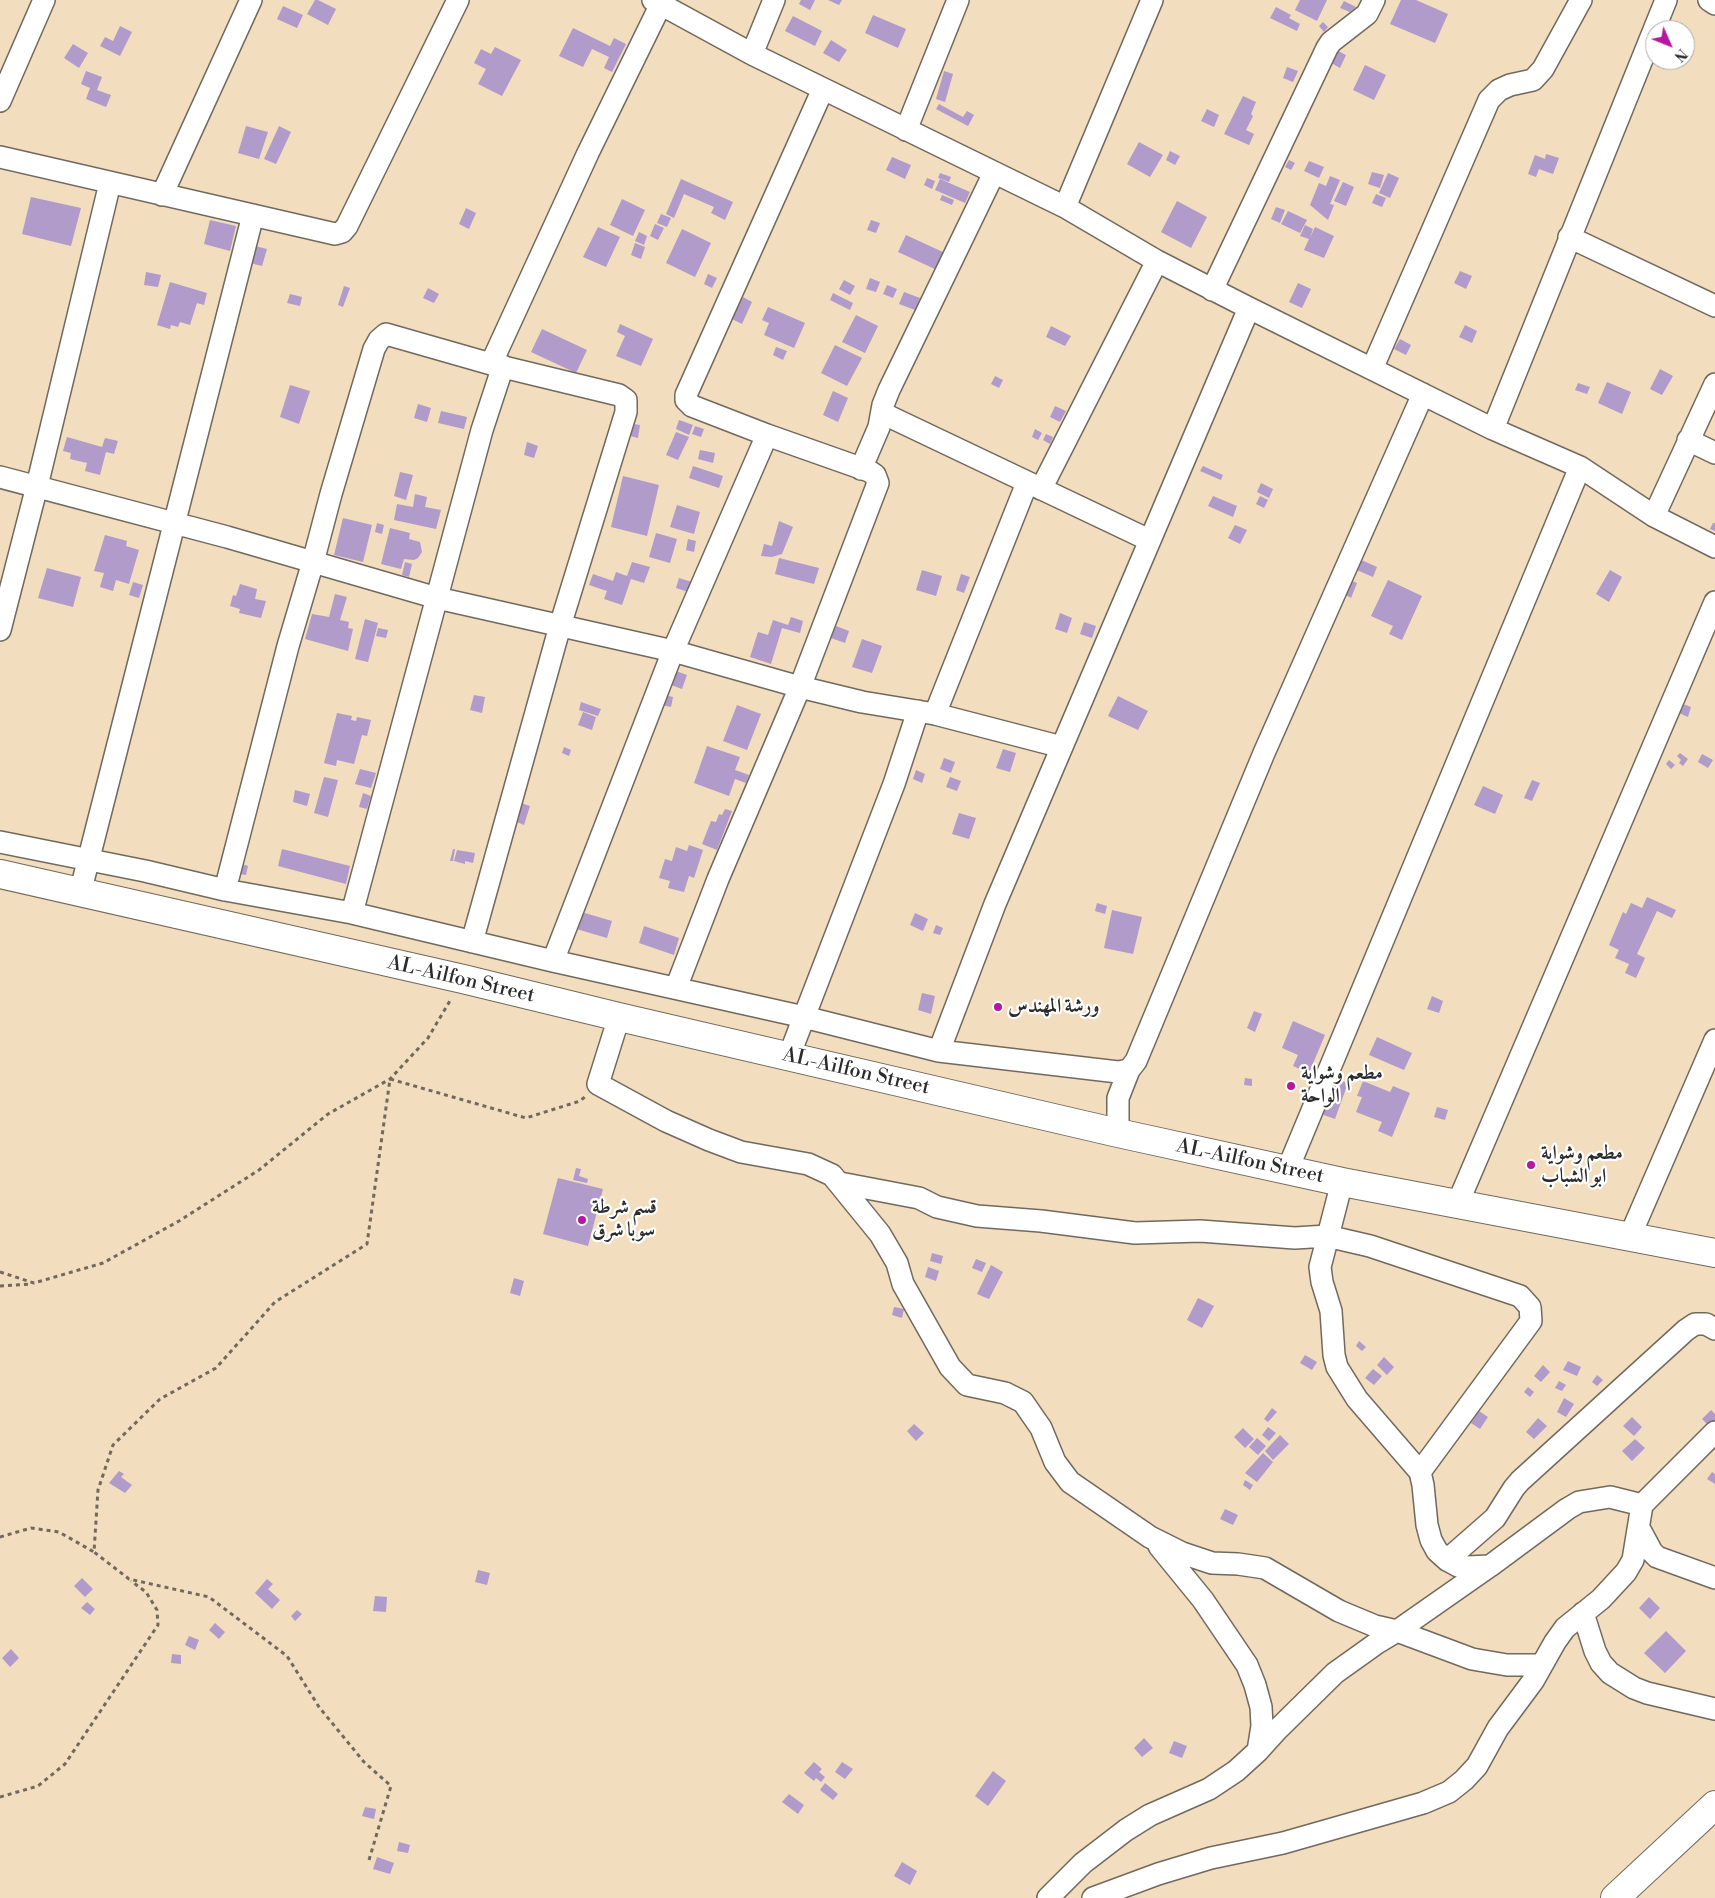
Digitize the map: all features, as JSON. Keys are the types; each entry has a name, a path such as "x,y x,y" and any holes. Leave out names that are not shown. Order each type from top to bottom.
{"main road":[{"name":"AL-Ailfon Street","path":"0,874 463,979 1118,1134 1342,1182 1715,1253"},
{"path":"1615,1898 1715,1805"}],"street":[{"path":"0,101 44,0"},
{"path":"162,195 251,0"},
{"path":"0,157 335,234 342,232 351,218 458,0"},
{"path":"752,54 774,0"},
{"path":"906,130 958,0"},
{"path":"1065,208 1152,0"},
{"path":"1212,290 1327,48 1367,14 1374,0"},
{"path":"1372,369 1490,100 1504,87 1532,80 1543,69 1582,0"},
{"path":"1493,429 1666,0"},
{"path":"1709,0 1715,4"},
{"path":"352,913 407,714 482,430 497,365 588,153 657,2 752,54 1065,208 1212,290 1493,429 1580,467 1654,516 1715,547"},
{"path":"676,988 718,879 800,687 878,483 875,475 692,406 686,400 686,395 823,89"},
{"path":"861,469 879,427 889,390 994,173"},
{"path":"0,630 37,486 110,183"},
{"path":"80,893 253,215"},
{"path":"1569,237 1715,306"},
{"path":"789,1056 890,793 927,713 1034,486 1157,261"},
{"path":"939,1051 995,904 1248,308"},
{"path":"225,890 288,646 331,494 371,358 379,340 386,334 497,365 619,394 626,400 626,412 560,626 472,942"},
{"path":"1654,516 1715,384"},
{"path":"1118,1134 1118,1098 1129,1070 1136,1061 1261,760 1423,394"},
{"path":"882,413 1149,540"},
{"path":"553,961 674,651 767,435"},
{"path":"1688,440 1715,452"},
{"path":"1288,1171 1580,467"},
{"path":"0,477 174,522 437,598 674,651 800,687 862,702 927,713 1062,747"},
{"path":"1457,1204 1715,602"},
{"path":"0,842 225,890 352,913 553,961 804,1017 939,1051 1118,1072 1129,1070"},
{"path":"619,1017 598,1084 666,1122 709,1140 741,1152 808,1164 832,1175 880,1234 897,1263 903,1284 950,1367 967,1385 1005,1393 1023,1402 1041,1428 1055,1462 1070,1482 1150,1537 1182,1553 1212,1563 1265,1568 1339,1611 1375,1626 1397,1631 1481,1661 1507,1665 1542,1665"},
{"path":"1630,1236 1715,1040"},
{"path":"1342,1182 1320,1267 1322,1282 1331,1311 1334,1355 1337,1367 1358,1398 1420,1472 1424,1485 1427,1526 1437,1551 1447,1560 1458,1566 1490,1566"},
{"path":"840,1183 919,1198 937,1207 977,1216 1041,1221 1135,1233 1200,1231 1295,1238 1327,1236 1370,1246 1520,1296 1530,1307 1531,1321 1420,1472"},
{"path":"1447,1560 1495,1518 1520,1481 1686,1330 1695,1324 1706,1324 1715,1329"},
{"path":"1093,1898 1150,1876 1211,1858 1282,1843 1423,1803 1449,1792 1477,1766 1498,1728 1533,1681 1554,1642 1566,1628 1601,1599 1626,1572 1633,1560 1642,1505 1715,1432"},
{"path":"1048,1898 1083,1863 1126,1830 1150,1815 1209,1788 1236,1771 1335,1673 1377,1642 1397,1631 1490,1566 1568,1508 1579,1502 1610,1498 1642,1505"},
{"path":"1639,1528 1652,1552 1657,1557 1715,1578"},
{"path":"1150,1537 1203,1600 1247,1664 1261,1707 1262,1726 1258,1751"},
{"path":"1583,1613 1595,1651 1601,1663 1610,1673 1634,1688 1648,1693 1715,1709"}],"path":[{"path":"0,1286 34,1283 103,1263 179,1222 259,1170 328,1114 390,1079 428,1038 463,979"},
{"path":"390,1079 526,1118 580,1101 598,1084"},
{"path":"94,1552 98,1490 114,1445 160,1399 216,1368 275,1302 367,1244 390,1079"},
{"path":"0,1272 34,1283"},
{"path":"0,1537 31,1528 59,1532 94,1552 146,1592 157,1610 158,1625 66,1764 38,1786 0,1797"},
{"path":"129,1579 209,1597 287,1656 319,1707 364,1762 391,1786 369,1860"}],"building":[{"path":"315,0 336,9 328,25 307,14"},
{"path":"801,0 815,0 810,10 799,4"},
{"path":"828,0 842,0 839,5"},
{"path":"1300,0 1327,0 1317,21 1295,10"},
{"path":"1401,0 1416,0 1448,14 1435,43 1390,24"},
{"path":"1344,1 1356,7 1350,12 1340,8"},
{"path":"283,6 303,15 297,28 277,19"},
{"path":"1276,7 1291,15 1289,18 1300,24 1297,31 1270,18"},
{"path":"873,15 906,29 898,48 865,33"},
{"path":"793,16 822,31 815,46 785,31"},
{"path":"1323,22 1328,27 1324,32 1319,26"},
{"path":"120,26 132,32 120,56 100,46 105,37 113,41"},
{"path":"573,28 610,46 614,38 626,44 612,72 604,68 609,57 592,49 583,67 559,56"},
{"path":"831,40 847,50 839,62 823,53"},
{"path":"73,44 88,53 79,68 64,58"},
{"path":"495,47 521,60 502,96 478,84 486,69 474,63 481,49 491,54"},
{"path":"1334,49 1346,55 1340,68 1328,61"},
{"path":"1365,65 1386,75 1374,100 1353,90"},
{"path":"1287,67 1298,71 1293,82 1283,78"},
{"path":"86,71 102,77 97,90 111,95 106,107 86,99 90,88 81,84"},
{"path":"944,71 953,74 945,102 936,99"},
{"path":"1243,96 1256,102 1251,114 1253,116 1246,130 1254,134 1249,145 1224,134"},
{"path":"939,104 963,117 967,111 974,115 968,126 936,109"},
{"path":"1207,109 1219,115 1214,127 1201,121"},
{"path":"246,126 268,132 259,159 238,153"},
{"path":"279,126 291,132 276,164 264,159"},
{"path":"1139,142 1163,155 1150,177 1127,164"},
{"path":"1170,151 1180,156 1175,165 1166,160"},
{"path":"1546,154 1559,158 1553,174 1539,169 1536,177 1528,174 1535,155 1545,159"},
{"path":"892,157 911,165 905,179 886,170"},
{"path":"1289,160 1295,163 1291,170 1285,167"},
{"path":"1309,161 1324,167 1319,178 1304,171"},
{"path":"1372,172 1384,175 1380,188 1368,184"},
{"path":"940,173 951,177 949,182 938,178"},
{"path":"1388,173 1399,178 1390,198 1379,193"},
{"path":"1330,176 1340,180 1330,204 1334,205 1328,220 1310,205 1319,183 1326,186"},
{"path":"927,178 935,181 932,189 924,185"},
{"path":"681,179 733,202 725,220 711,213 714,207 684,194 674,218 666,214"},
{"path":"940,179 970,192 965,203 935,190"},
{"path":"1343,182 1354,187 1346,206 1334,201"},
{"path":"1376,194 1386,198 1382,207 1372,203"},
{"path":"942,195 954,200 952,205 940,200"},
{"path":"31,197 81,208 71,246 22,234"},
{"path":"622,199 645,210 633,236 610,225"},
{"path":"1177,201 1207,217 1191,248 1161,232"},
{"path":"1276,207 1285,210 1280,223 1271,219"},
{"path":"466,208 476,213 469,229 459,224"},
{"path":"1288,211 1307,220 1300,233 1281,224"},
{"path":"661,214 671,218 667,227 657,223"},
{"path":"210,220 236,226 230,251 204,244"},
{"path":"871,220 880,223 876,233 867,230"},
{"path":"655,224 664,228 658,240 650,236"},
{"path":"1305,225 1313,229 1310,238 1315,227 1334,236 1324,258 1304,250 1309,239 1300,236"},
{"path":"598,227 620,237 606,267 583,257"},
{"path":"682,229 711,243 695,277 666,263"},
{"path":"639,232 647,236 644,245 635,241"},
{"path":"906,235 945,253 937,270 898,252"},
{"path":"635,243 645,247 641,259 631,255"},
{"path":"255,246 267,249 262,266 250,263"},
{"path":"1460,271 1472,276 1466,289 1454,283"},
{"path":"146,272 161,275 158,287 144,285"},
{"path":"708,274 717,278 712,288 704,284"},
{"path":"870,278 880,282 876,292 866,289"},
{"path":"844,280 855,286 850,295 839,289"},
{"path":"170,282 207,293 204,305 197,303 190,325 180,322 178,327 171,325 170,329 157,325"},
{"path":"1298,283 1311,289 1302,308 1289,302"},
{"path":"887,285 897,289 893,298 883,294"},
{"path":"344,286 350,288 343,307 338,305"},
{"path":"428,288 439,294 434,303 423,298"},
{"path":"904,292 920,298 915,310 899,304"},
{"path":"833,293 853,303 850,310 830,300"},
{"path":"290,294 302,297 300,306 287,303"},
{"path":"743,297 752,302 742,324 732,319"},
{"path":"768,307 805,323 794,348 764,335 769,323 762,320"},
{"path":"856,315 878,326 865,353 842,342"},
{"path":"620,324 653,339 641,366 616,356 625,336 617,332"},
{"path":"1465,325 1477,331 1472,343 1459,337"},
{"path":"1051,326 1071,336 1065,346 1046,337"},
{"path":"542,329 587,350 576,373 531,352"},
{"path":"1400,339 1411,345 1406,355 1394,349"},
{"path":"835,345 862,358 847,386 821,373"},
{"path":"776,347 787,351 783,360 773,355"},
{"path":"1660,369 1673,376 1662,395 1650,389"},
{"path":"995,376 1003,380 999,388 991,384"},
{"path":"1607,382 1631,392 1622,414 1598,403"},
{"path":"1578,383 1590,387 1587,394 1575,390"},
{"path":"290,385 310,391 299,424 280,417"},
{"path":"833,391 848,398 838,422 823,415"},
{"path":"418,404 431,408 427,422 414,418"},
{"path":"1055,406 1066,411 1060,422 1050,417"},
{"path":"441,411 467,417 464,429 438,423"},
{"path":"679,420 693,425 689,435 676,429"},
{"path":"633,424 640,425 638,438 630,436"},
{"path":"695,426 704,429 701,437 692,434"},
{"path":"1035,429 1042,433 1038,440 1032,437"},
{"path":"676,432 689,437 678,460 666,455"},
{"path":"1046,434 1053,437 1050,444 1043,440"},
{"path":"67,437 102,447 105,438 118,441 114,454 106,452 100,475 85,471 87,463 70,459 71,453 63,451"},
{"path":"527,442 538,446 534,458 524,455"},
{"path":"700,450 715,453 713,463 698,459"},
{"path":"693,466 723,476 719,488 689,478"},
{"path":"1203,466 1223,475 1221,480 1200,471"},
{"path":"400,472 413,475 406,500 394,496"},
{"path":"623,476 659,485 647,536 611,527"},
{"path":"1261,483 1273,489 1269,498 1257,492"},
{"path":"415,494 427,497 425,507 441,510 436,529 394,520 397,504 413,507"},
{"path":"1213,496 1237,506 1233,517 1208,506"},
{"path":"1260,496 1268,500 1264,508 1256,504"},
{"path":"677,505 700,512 694,534 670,527"},
{"path":"343,518 372,525 363,562 334,555"},
{"path":"779,521 793,527 782,554 772,557 761,556 764,544 772,546"},
{"path":"377,523 384,525 382,534 375,532"},
{"path":"1713,523 1715,523 1715,531 1710,529"},
{"path":"1235,525 1247,530 1240,544 1228,538"},
{"path":"390,528 410,533 409,539 420,542 422,552 418,558 414,560 404,559 401,569 381,564"},
{"path":"656,533 677,539 670,563 649,557"},
{"path":"105,535 127,541 126,546 139,550 129,584 116,580 113,591 100,587 104,573 94,571"},
{"path":"688,539 696,541 694,552 686,550"},
{"path":"779,558 819,568 814,584 775,574"},
{"path":"1357,558 1377,567 1373,577 1352,568"},
{"path":"405,562 412,564 409,577 402,575"},
{"path":"632,562 650,567 644,583 631,579 622,605 604,599 607,591 589,585 593,574 613,581 616,572 627,576"},
{"path":"47,568 81,577 73,607 38,598"},
{"path":"922,570 942,576 936,596 916,590"},
{"path":"1610,570 1622,577 1609,602 1596,594"},
{"path":"961,574 970,577 964,593 956,590"},
{"path":"679,578 692,582 688,592 676,588"},
{"path":"1348,579 1357,583 1351,598 1342,593"},
{"path":"1388,580 1422,596 1402,640 1389,634 1393,626 1371,616"},
{"path":"133,582 143,585 139,598 129,595"},
{"path":"240,584 257,589 255,599 266,601 261,618 239,613 240,609 230,606 233,595 236,596"},
{"path":"335,594 347,597 340,620 349,622 348,628 353,629 348,651 305,639 312,614 329,617"},
{"path":"1060,613 1072,618 1067,633 1055,629"},
{"path":"791,617 803,621 800,633 782,628 771,664 750,657 758,632 768,635 773,620 788,625"},
{"path":"365,619 378,623 368,662 355,659"},
{"path":"1084,622 1096,626 1092,638 1080,634"},
{"path":"836,626 849,631 845,643 831,638"},
{"path":"378,628 388,630 386,638 376,636"},
{"path":"862,639 882,646 872,673 852,667"},
{"path":"676,671 687,675 682,689 671,685"},
{"path":"474,695 485,697 482,713 470,710"},
{"path":"664,695 673,697 671,707 662,705"},
{"path":"1118,696 1148,711 1138,730 1108,716"},
{"path":"581,702 601,709 598,716 579,710"},
{"path":"1683,704 1691,707 1688,717 1679,713"},
{"path":"737,705 761,714 747,750 723,741"},
{"path":"583,712 596,717 592,730 578,725"},
{"path":"337,713 352,716 351,720 356,721 357,717 371,720 367,736 362,735 354,764 337,760 336,766 324,763"},
{"path":"707,746 740,757 735,770 749,775 746,783 735,779 729,796 694,783"},
{"path":"564,747 571,750 569,756 562,753"},
{"path":"1003,749 1016,753 1010,772 996,768"},
{"path":"1680,753 1688,759 1683,766 1679,763 1681,760 1677,756"},
{"path":"1702,754 1713,760 1708,768 1698,762"},
{"path":"944,758 955,762 951,773 940,769"},
{"path":"1669,760 1675,765 1671,769 1666,764"},
{"path":"360,769 376,773 371,788 355,784"},
{"path":"916,770 925,774 922,783 913,779"},
{"path":"324,777 338,780 328,817 314,813"},
{"path":"950,777 961,781 957,791 946,787"},
{"path":"1532,780 1540,783 1532,801 1524,798"},
{"path":"1483,786 1503,795 1495,814 1474,805"},
{"path":"295,790 310,794 307,806 293,802"},
{"path":"363,793 371,796 367,809 359,807"},
{"path":"518,802 530,806 524,825 512,820"},
{"path":"725,809 732,811 717,850 702,844 711,821 716,822 719,814 722,815"},
{"path":"959,813 976,818 969,839 952,834"},
{"path":"689,845 703,850 694,878 689,876 684,892 668,888 670,881 659,878 665,859 672,861 676,847 687,851"},
{"path":"282,849 350,866 346,884 278,866"},
{"path":"453,849 455,849 453,861 450,861"},
{"path":"457,850 475,853 473,863 465,861 465,864 454,861"},
{"path":"242,864 248,866 246,875 240,874"},
{"path":"1647,897 1676,910 1672,918 1657,911 1637,954 1645,958 1636,978 1625,973 1629,964 1615,958 1619,950 1609,945 1623,912 1626,914 1631,903 1642,908"},
{"path":"1097,903 1107,906 1105,914 1095,911"},
{"path":"1112,910 1142,917 1133,954 1104,948"},
{"path":"578,911 612,921 607,938 573,928"},
{"path":"915,913 928,919 923,931 910,925"},
{"path":"936,925 943,928 940,935 933,933"},
{"path":"644,926 679,938 674,955 639,943"},
{"path":"922,993 935,996 931,1014 918,1010"},
{"path":"1432,996 1443,1001 1439,1013 1427,1009"},
{"path":"1254,1011 1262,1014 1255,1032 1247,1028"},
{"path":"1293,1021 1325,1035 1309,1073 1293,1066 1298,1055 1282,1048"},
{"path":"1377,1037 1412,1053 1404,1070 1369,1055"},
{"path":"1245,1078 1252,1079 1252,1086 1244,1085"},
{"path":"1334,1078 1348,1083 1335,1119 1321,1114"},
{"path":"1363,1081 1390,1092 1393,1086 1410,1093 1392,1137 1378,1131 1382,1122 1356,1112 1362,1097 1357,1096"},
{"path":"1437,1107 1448,1110 1445,1120 1434,1117"},
{"path":"576,1168 581,1169 579,1176 588,1179 587,1183 573,1180"},
{"name":"قسم شرطة سوبا شرق","path":"558,1178 603,1189 588,1246 543,1234"},
{"path":"932,1253 943,1256 941,1264 930,1261"},
{"path":"976,1259 986,1263 982,1272 972,1268"},
{"path":"991,1265 1003,1272 989,1299 977,1294"},
{"path":"928,1267 939,1271 936,1281 925,1277"},
{"path":"514,1278 524,1281 520,1296 510,1293"},
{"path":"1198,1298 1214,1306 1202,1328 1187,1320"},
{"path":"894,1307 904,1309 902,1318 892,1315"},
{"path":"1359,1341 1366,1347 1362,1351 1356,1346"},
{"path":"1305,1355 1317,1362 1312,1370 1300,1363"},
{"path":"1384,1357 1394,1367 1387,1375 1377,1365"},
{"path":"1568,1361 1581,1367 1577,1376 1563,1370"},
{"path":"1543,1365 1550,1372 1541,1382 1534,1376"},
{"path":"1373,1369 1382,1376 1374,1385 1365,1378"},
{"path":"1597,1375 1603,1380 1597,1386 1592,1382"},
{"path":"1559,1381 1566,1385 1562,1391 1555,1388"},
{"path":"1528,1387 1534,1392 1530,1397 1524,1392"},
{"path":"1564,1398 1574,1404 1566,1417 1557,1412"},
{"path":"1272,1408 1277,1412 1268,1422 1264,1419"},
{"path":"1711,1410 1715,1414 1715,1432 1702,1419"},
{"path":"1479,1411 1488,1417 1480,1429 1471,1423"},
{"path":"1632,1417 1642,1427 1634,1436 1623,1426"},
{"path":"1538,1418 1547,1426 1534,1439 1526,1432"},
{"path":"914,1424 924,1433 916,1441 907,1431"},
{"path":"1268,1427 1276,1433 1269,1441 1262,1435"},
{"path":"1243,1428 1254,1439 1245,1448 1234,1437"},
{"path":"1280,1435 1289,1444 1273,1460 1265,1451"},
{"path":"1257,1438 1266,1446 1258,1455 1249,1447"},
{"path":"1635,1439 1645,1448 1632,1461 1622,1451"},
{"path":"1263,1453 1273,1462 1257,1482 1245,1473"},
{"path":"119,1471 124,1474 121,1477 132,1485 125,1493 109,1483"},
{"path":"1712,1472 1715,1474 1715,1484 1707,1479"},
{"path":"1245,1480 1253,1485 1250,1490 1243,1485"},
{"path":"1225,1509 1238,1515 1233,1525 1220,1519"},
{"path":"478,1570 490,1573 487,1585 475,1582"},
{"path":"82,1578 93,1589 85,1597 74,1586"},
{"path":"267,1579 273,1584 268,1589 280,1600 272,1609 255,1593"},
{"path":"375,1596 387,1597 386,1612 373,1611"},
{"path":"1649,1597 1660,1608 1650,1619 1639,1608"},
{"path":"87,1602 95,1609 90,1615 81,1608"},
{"path":"297,1610 302,1614 295,1621 291,1616"},
{"path":"215,1623 225,1632 219,1639 209,1630"},
{"path":"1666,1631 1686,1651 1665,1673 1644,1653"},
{"path":"189,1636 199,1640 195,1650 185,1645"},
{"path":"11,1649 19,1658 10,1667 2,1658"},
{"path":"172,1654 181,1655 181,1664 171,1663"},
{"path":"1144,1738 1153,1748 1142,1757 1134,1748"},
{"path":"1174,1741 1187,1746 1182,1758 1169,1753"},
{"path":"814,1762 822,1769 819,1772 825,1777 821,1782 816,1778 814,1781 804,1773"},
{"path":"842,1762 853,1769 845,1779 835,1772"},
{"path":"993,1771 1006,1781 988,1806 975,1796"},
{"path":"825,1783 838,1794 833,1800 820,1790"},
{"path":"789,1794 804,1805 798,1814 782,1802"},
{"path":"365,1807 376,1809 374,1819 362,1816"},
{"path":"399,1842 410,1845 408,1853 397,1851"},
{"path":"377,1857 394,1863 390,1874 373,1869"},
{"path":"902,1862 917,1871 910,1885 894,1876"}],"place":[{"name":"ورشة المهندس","path":"998,1007"},
{"name":"مطعم وشواية الواحة","path":"1291,1086"},
{"name":"مطعم وشواية ابو الشباب","path":"1531,1165"},
{"name":"قسم شرطة سوبا شرق","path":"582,1220"}]}
